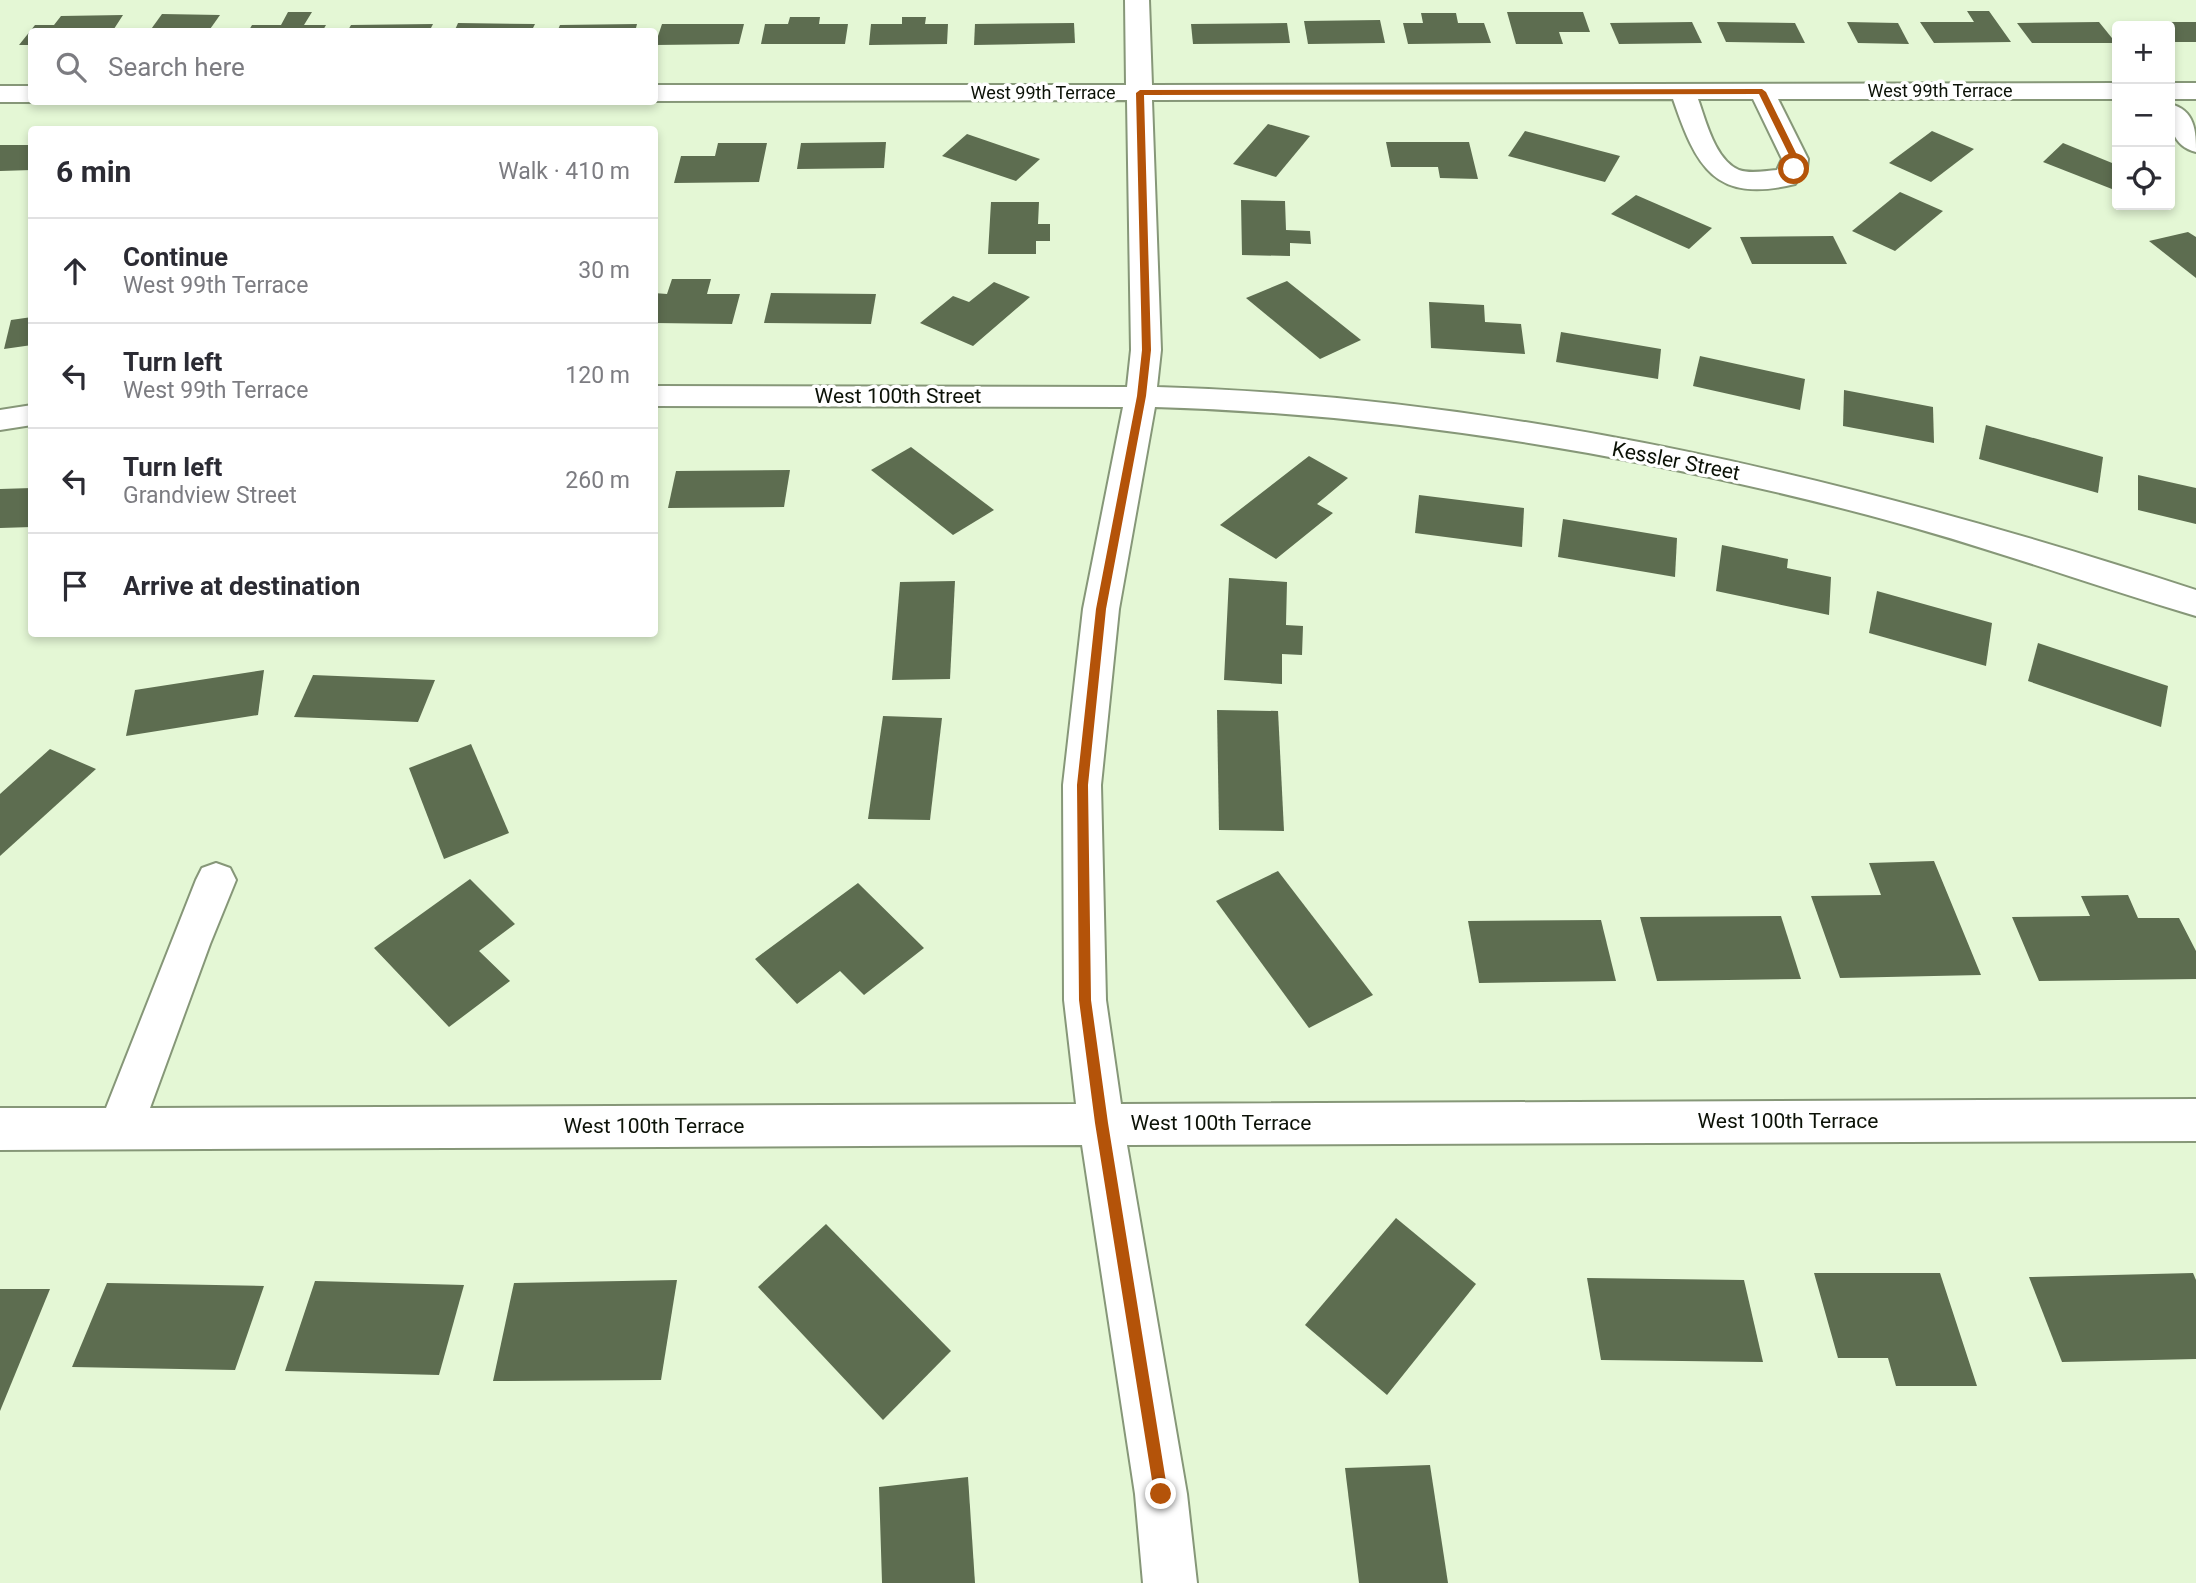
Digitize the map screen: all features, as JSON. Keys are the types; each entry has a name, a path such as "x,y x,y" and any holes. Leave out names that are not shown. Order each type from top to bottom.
{"street":[{"path":"1137,0 1146,350 1141,396 1101,609 1082,785 1085,1000 1101,1123 1161,1494 1170,1583"},
{"name":"West 99th Terrace","path":"658,93 2112,91"},
{"path":"2175,91 2196,91"},
{"path":"1683,92 1713,165 1729,176 1785,178 1794,169 1795,159 1762,92"},
{"path":"0,94 28,94"},
{"path":"2175,118 2196,144"},
{"name":"West 100th Street","path":"658,396 1141,396"},
{"name":"Kessler Street","path":"1141,396 1306,405 1479,423 1710,466 1925,519 2196,603"},
{"path":"0,420 28,416"},
{"path":"120,1129 189,944 216,880"},
{"name":"West 100th Terrace","path":"0,1129 2196,1120"}],"building":[{"path":"1967,11 1989,11 2011,42 1934,43 1920,22 1974,22"},
{"path":"288,12 312,12 304,25 326,25 324,28 250,28 252,25 281,25"},
{"path":"1507,12 1583,12 1590,32 1559,32 1563,44 1516,44"},
{"path":"1421,13 1456,13 1458,23 1484,23 1491,43 1408,44 1403,23 1423,23"},
{"path":"162,14 220,15 211,28 152,28"},
{"path":"123,15 115,28 33,28 35,25 54,25 61,16"},
{"path":"790,17 820,17 819,24 848,24 845,44 761,44 765,24 788,24"},
{"path":"902,17 926,17 925,24 948,24 947,44 869,45 871,24 902,24"},
{"path":"1380,20 1385,43 1308,44 1304,21"},
{"path":"1692,22 1702,43 1619,44 1610,23"},
{"path":"1717,22 1795,23 1805,43 1726,42"},
{"path":"1847,22 1898,23 1909,44 1858,43"},
{"path":"2099,22 2112,38 2112,43 2032,43 2017,23"},
{"path":"2175,22 2196,22 2196,42 2175,42"},
{"path":"458,23 535,24 533,28 456,28"},
{"path":"1074,23 1075,43 974,45 975,24"},
{"path":"1287,23 1290,43 1193,44 1191,24"},
{"path":"433,24 431,28 349,28 351,25"},
{"path":"637,24 636,28 559,28 560,25"},
{"path":"662,24 744,24 739,44 658,45"},
{"path":"28,34 28,45 19,45"},
{"path":"1268,124 1310,136 1276,177 1233,164"},
{"path":"1525,131 1620,156 1605,182 1508,156"},
{"path":"1932,131 1974,149 1931,182 1889,163"},
{"path":"967,134 1040,159 1016,181 942,156"},
{"path":"886,142 884,168 797,169 801,143"},
{"path":"1386,142 1469,142 1478,179 1440,178 1438,167 1391,167"},
{"path":"718,143 767,143 759,182 674,183 681,156 715,156"},
{"path":"2063,143 2112,163 2112,189 2043,162"},
{"path":"0,145 28,145 28,170 0,171"},
{"path":"1900,192 1943,211 1895,251 1852,231"},
{"path":"1636,195 1712,228 1689,249 1611,214"},
{"path":"1241,200 1285,201 1286,230 1310,231 1311,244 1290,243 1290,256 1242,255"},
{"path":"991,202 1039,202 1038,224 1050,224 1050,241 1036,241 1036,254 988,254"},
{"path":"2188,232 2196,237 2196,278 2149,241"},
{"path":"1833,236 1847,264 1752,264 1740,237"},
{"path":"672,279 711,279 707,294 740,294 732,324 658,323 658,293 667,294"},
{"path":"1287,281 1361,340 1320,359 1246,298"},
{"path":"994,282 1030,297 973,346 920,323 953,296 969,302"},
{"path":"771,293 876,294 871,324 764,323"},
{"path":"1429,302 1484,305 1485,322 1521,324 1525,354 1431,348"},
{"path":"28,318 28,346 4,349 11,320"},
{"path":"1561,332 1661,349 1658,379 1556,362"},
{"path":"1700,356 1805,379 1800,410 1693,386"},
{"path":"1844,390 1933,407 1934,443 1843,426"},
{"path":"1986,425 2103,457 2098,493 1979,459"},
{"path":"911,447 994,510 953,535 871,470"},
{"path":"1309,456 1348,478 1317,504 1333,513 1276,559 1220,525"},
{"path":"790,470 784,507 668,508 676,471"},
{"path":"2138,475 2196,488 2196,524 2138,510"},
{"path":"28,488 28,527 0,528 0,489"},
{"path":"1419,495 1524,508 1522,547 1415,533"},
{"path":"1563,519 1677,538 1675,577 1558,557"},
{"path":"1722,545 1788,559 1787,568 1831,577 1829,615 1716,591"},
{"path":"1229,578 1287,582 1286,625 1303,626 1302,655 1282,654 1282,684 1224,680"},
{"path":"955,581 950,679 892,680 900,582"},
{"path":"1877,591 1992,623 1986,666 1869,633"},
{"path":"2038,643 2168,686 2161,727 2028,681"},
{"path":"264,670 258,715 126,736 135,690"},
{"path":"313,675 435,680 418,722 294,717"},
{"path":"1217,710 1278,711 1284,831 1219,830"},
{"path":"883,716 942,718 930,820 868,819"},
{"path":"471,744 509,833 444,859 409,768"},
{"path":"50,749 96,769 0,856 0,794"},
{"path":"1934,861 1981,975 1840,978 1811,896 1881,895 1869,863"},
{"path":"1278,871 1373,995 1309,1028 1216,901"},
{"path":"470,879 515,924 479,951 510,981 449,1027 374,948"},
{"path":"858,883 924,948 864,995 840,971 797,1004 755,959"},
{"path":"2128,895 2138,918 2179,918 2196,951 2196,979 2039,981 2012,917 2090,916 2081,896"},
{"path":"1781,916 1801,979 1657,981 1640,917"},
{"path":"1601,920 1616,981 1479,983 1468,921"},
{"path":"1396,1218 1476,1284 1387,1395 1305,1325"},
{"path":"826,1224 951,1351 883,1420 758,1287"},
{"path":"1814,1273 1940,1273 1977,1386 1896,1386 1888,1358 1838,1358"},
{"path":"2193,1273 2196,1280 2196,1359 2062,1362 2029,1277"},
{"path":"1587,1278 1744,1280 1763,1362 1601,1360"},
{"path":"677,1280 661,1380 493,1381 514,1283"},
{"path":"315,1281 464,1285 439,1375 285,1371"},
{"path":"107,1283 264,1286 235,1370 72,1367"},
{"path":"0,1289 50,1289 0,1411"},
{"path":"1430,1465 1448,1583 1359,1583 1345,1468"},
{"path":"968,1477 975,1583 882,1583 879,1487"}],"route":[{"path":"1161,1494 1101,1123 1085,1000 1082,785 1101,609 1141,396 1146,350 1140,93 1762,92 1795,159 1794,169"}]}
